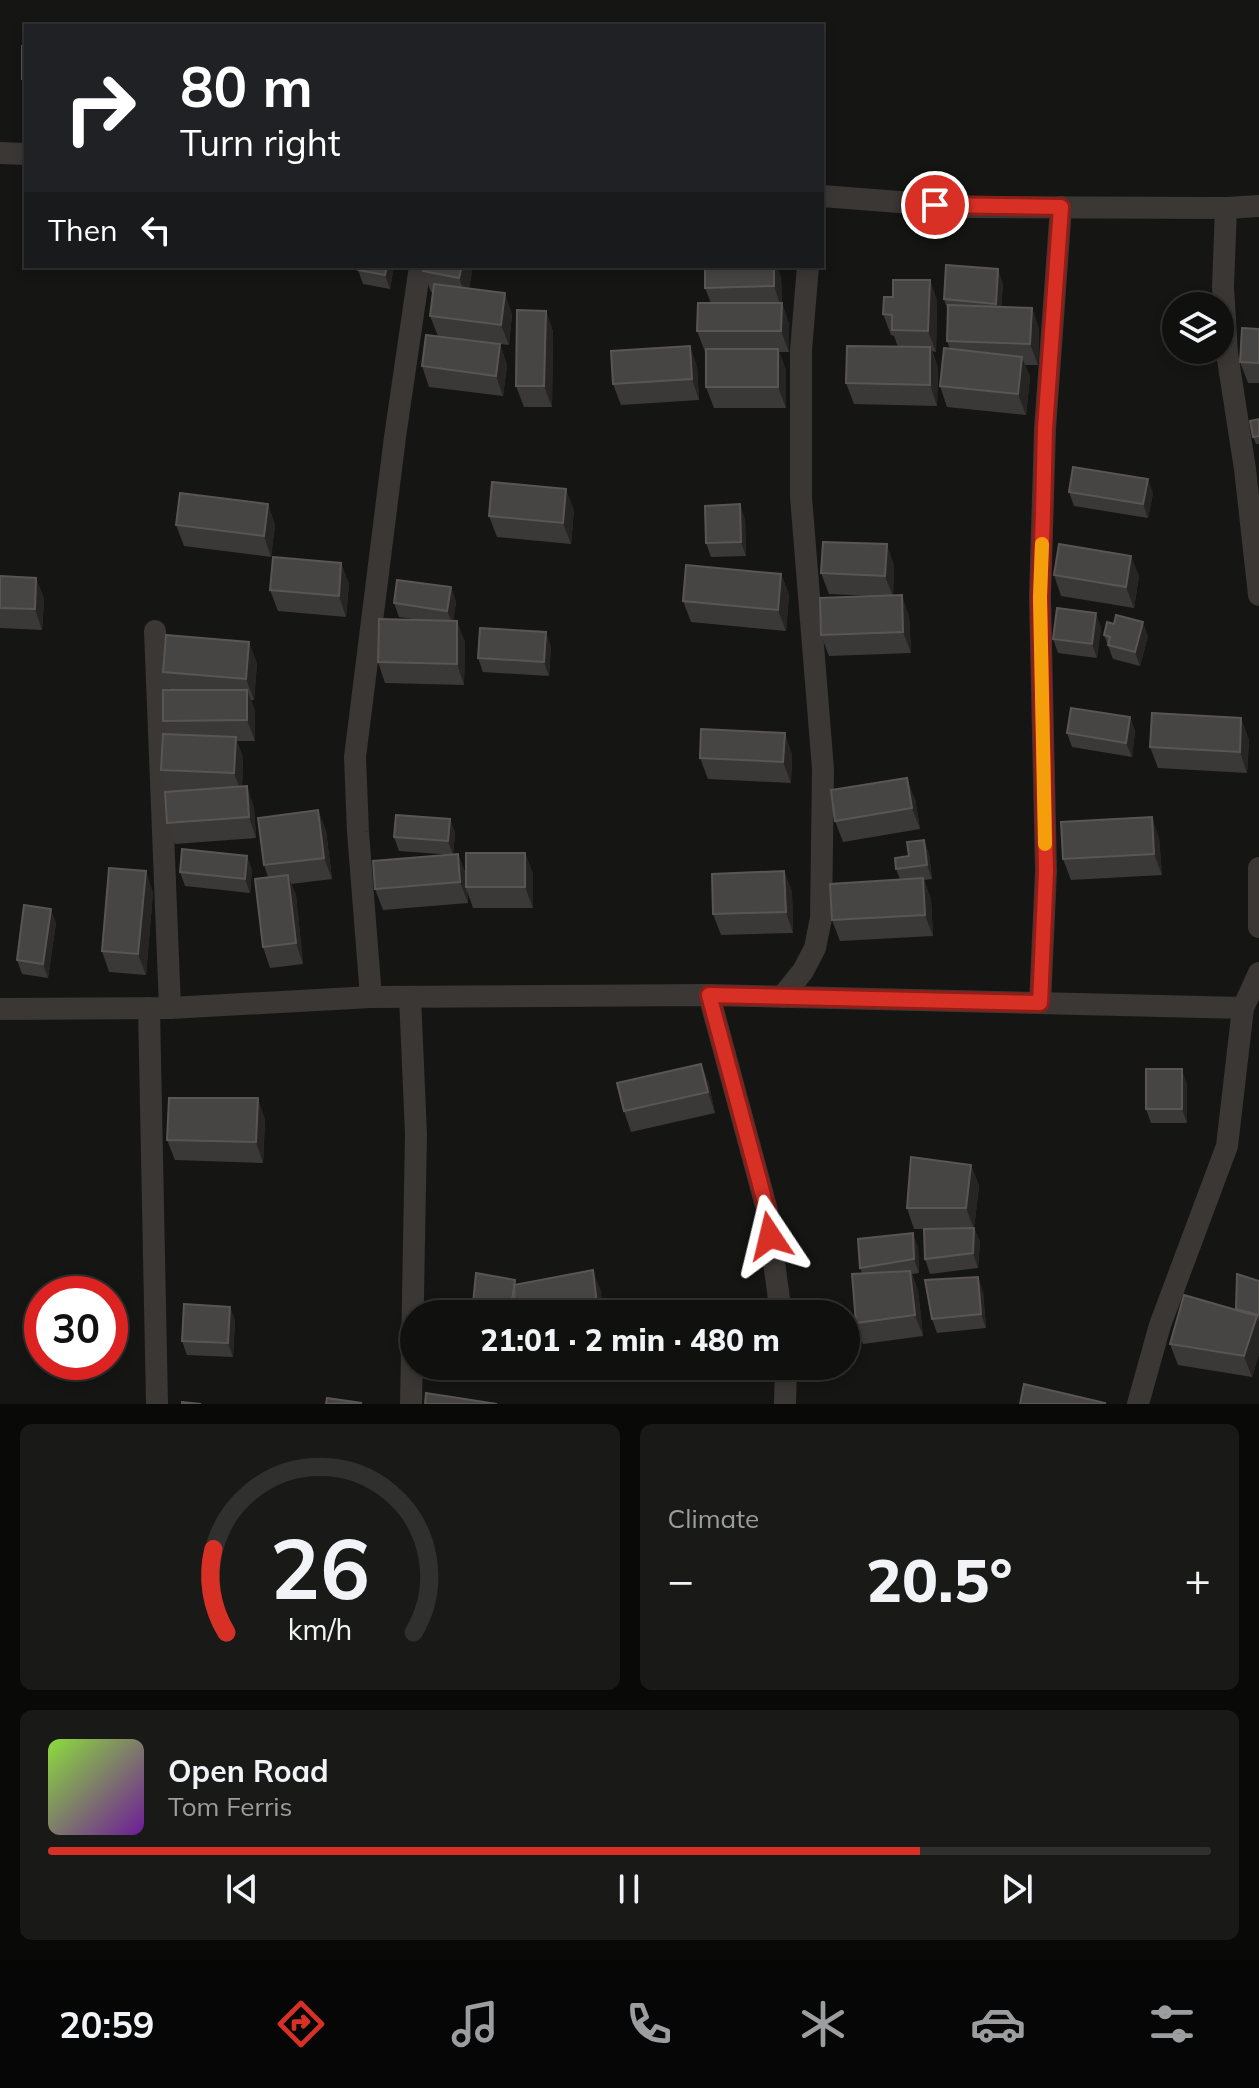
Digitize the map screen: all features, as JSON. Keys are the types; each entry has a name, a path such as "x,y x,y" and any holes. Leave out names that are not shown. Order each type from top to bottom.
{"street":[{"path":"0,153 24,154"},
{"path":"824,196 963,207 1259,206"},
{"path":"1040,1003 1046,871 1040,597 1042,521 1045,429 1061,207"},
{"path":"1226,208 1223,287 1227,353 1245,469 1259,595"},
{"path":"371,997 355,757 420,268"},
{"path":"782,997 803,971 815,948 821,918 823,769 801,497 801,350 808,268"},
{"path":"155,631 160,1008 157,1404"},
{"path":"1259,868 1259,927"},
{"path":"1138,1404 1160,1325 1227,1146 1243,1008 1259,973"},
{"path":"0,1009 160,1008 371,997 709,995 1243,1008"},
{"path":"709,995 767,1210 779,1300"},
{"path":"410,997 416,1134 411,1404"},
{"path":"785,1404 786,1380"}],"building":[{"path":"22,46 24,46 24,79"},
{"path":"946,265 998,269 996,304 944,299"},
{"path":"358,268 387,268 385,275"},
{"path":"424,268 462,268 459,278 423,271"},
{"path":"705,268 774,268 774,286 705,288"},
{"path":"893,280 930,280 928,331 892,330 892,315 883,314 884,297 893,297"},
{"path":"434,284 505,293 501,325 430,316"},
{"path":"698,303 782,303 781,331 697,331"},
{"path":"948,305 1032,308 1030,344 947,341"},
{"path":"517,310 546,311 544,386 516,386"},
{"path":"1242,328 1259,329 1259,363 1240,362"},
{"path":"426,335 500,344 496,376 422,366"},
{"path":"690,346 692,379 613,384 611,351"},
{"path":"847,346 930,347 930,385 846,383"},
{"path":"944,348 1022,357 1018,394 940,386"},
{"path":"706,349 778,349 778,387 706,387"},
{"path":"1259,419 1259,436 1253,437 1250,421"},
{"path":"1073,467 1148,479 1143,504 1069,492"},
{"path":"492,482 566,489 563,523 489,516"},
{"path":"180,493 268,504 264,536 176,525"},
{"path":"740,504 741,542 706,543 705,506"},
{"path":"823,542 887,544 885,576 821,573"},
{"path":"1059,544 1131,556 1126,587 1054,575"},
{"path":"273,557 341,563 339,596 270,590"},
{"path":"686,565 781,574 778,610 683,601"},
{"path":"0,576 36,578 35,609 0,608"},
{"path":"397,580 451,587 447,611 394,603"},
{"path":"902,595 903,632 821,635 820,598"},
{"path":"1057,608 1096,613 1092,644 1053,639"},
{"path":"1116,615 1143,622 1135,652 1108,645 1110,637 1104,635 1107,622 1114,624"},
{"path":"379,619 457,621 457,664 378,662"},
{"path":"480,628 546,632 544,662 478,658"},
{"path":"166,635 249,642 246,679 163,672"},
{"path":"163,690 247,690 247,720 163,721"},
{"path":"1071,708 1130,717 1126,743 1067,733"},
{"path":"1152,713 1241,718 1240,752 1150,747"},
{"path":"701,729 785,733 783,762 700,758"},
{"path":"163,734 236,737 234,773 161,770"},
{"path":"907,778 912,808 835,821 831,790"},
{"path":"247,786 249,817 167,823 165,792"},
{"path":"318,810 324,858 264,865 258,818"},
{"path":"396,815 450,819 448,841 394,837"},
{"path":"1152,817 1154,854 1063,859 1061,822"},
{"path":"924,840 927,865 896,869 895,858 909,856 907,842"},
{"path":"182,849 247,856 245,879 180,872"},
{"path":"466,853 525,853 525,887 466,887"},
{"path":"458,854 460,882 375,889 373,861"},
{"path":"109,868 146,871 138,954 102,951"},
{"path":"784,871 786,912 713,914 712,874"},
{"path":"288,875 296,943 263,947 255,879"},
{"path":"923,878 925,915 832,920 830,884"},
{"path":"24,905 51,909 43,964 17,960"},
{"path":"701,1064 708,1092 624,1111 617,1083"},
{"path":"1146,1069 1182,1069 1182,1109 1146,1109"},
{"path":"169,1098 258,1098 256,1142 167,1140"},
{"path":"911,1157 971,1165 966,1208 907,1208"},
{"path":"974,1228 973,1253 925,1259 924,1229"},
{"path":"913,1233 914,1259 860,1268 858,1239"},
{"path":"593,1270 596,1300 515,1300 514,1285"},
{"path":"910,1271 915,1315 860,1322 860,1300 854,1300 852,1274"},
{"path":"476,1273 515,1280 512,1300 473,1300"},
{"path":"1237,1274 1259,1281 1259,1315 1236,1309"},
{"path":"978,1277 981,1314 932,1319 925,1280"},
{"path":"1184,1295 1257,1316 1244,1356 1170,1344"},
{"path":"184,1304 230,1307 228,1343 182,1341"},
{"path":"1024,1384 1105,1403 1105,1404 1020,1404"},
{"path":"426,1393 497,1404 425,1404"},
{"path":"327,1398 362,1403 326,1404"}],"slow traffic":[{"path":"1042,544 1040,597 1045,844"}],"route":[{"path":"770,1236 767,1210 709,995 1040,1003 1046,871 1040,597 1045,429 1061,207 935,205"}]}
